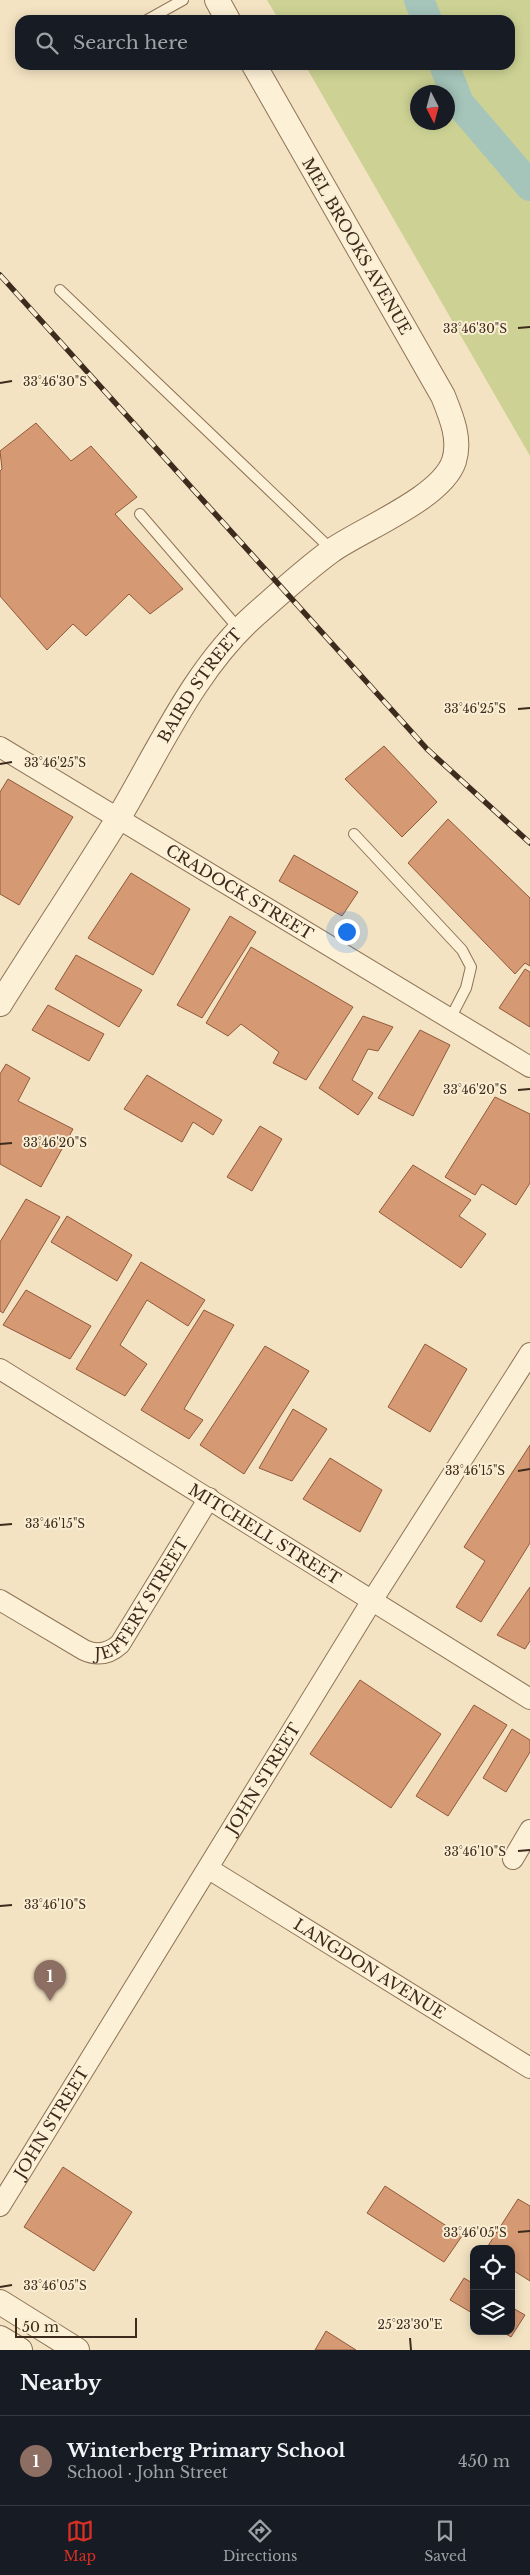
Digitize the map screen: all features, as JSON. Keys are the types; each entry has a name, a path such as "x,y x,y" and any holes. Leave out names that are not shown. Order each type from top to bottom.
{"street":[{"path":"216,0 225,15"},
{"name":"MEL BROOKS AVENUE","path":"257,70 443,396 454,430"},
{"name":"BAIRD STREET","path":"0,1004 118,818 201,678 239,629 332,550 423,496 439,484 454,461 454,430"},
{"name":"CRADOCK STREET","path":"0,746 530,1067"},
{"name":"JOHN STREET","path":"0,2206 373,1600 530,1353"},
{"name":"MITCHELL STREET","path":"0,1369 530,1699"},
{"name":"JEFFERY STREET","path":"0,1600 84,1650 98,1654 111,1651 120,1644 209,1498"},
{"path":"513,1860 530,1830"},
{"name":"LANGDON AVENUE","path":"209,1869 530,2068"},
{"path":"0,2302 77,2350"},
{"path":"0,2338 20,2350"}],"lane":[{"path":"156,15 183,0"},
{"path":"60,290 332,550"},
{"path":"140,514 239,629"},
{"path":"354,834 462,950 467,958 471,967 466,988 450,1019"}],"green space":[{"path":"267,0 530,0 530,456 308,70 515,70 515,15 276,15"}],"building":[{"path":"36,423 71,461 91,446 137,497 115,514 183,589 150,614 129,594 86,636 73,624 47,650 0,596 0,471 2,469 0,451"},
{"path":"384,746 437,802 402,837 345,779"},
{"path":"8,779 73,817 19,905 0,894 0,792"},
{"path":"448,819 530,898 530,966 525,963 515,974 408,863"},
{"path":"294,855 358,892 342,916 279,881"},
{"path":"131,873 190,909 153,975 88,938"},
{"path":"230,916 256,932 202,1018 177,1005"},
{"path":"251,947 353,1007 306,1080 273,1063 279,1052 241,1024 228,1036 206,1023"},
{"path":"76,955 142,990 119,1027 55,989"},
{"path":"525,969 530,972 530,1027 499,1008"},
{"path":"48,1005 104,1034 89,1061 32,1030"},
{"path":"363,1016 393,1027 378,1051 368,1049 352,1080 373,1093 358,1115 319,1088"},
{"path":"420,1030 450,1045 413,1116 378,1098"},
{"path":"6,1064 30,1078 18,1101 73,1129 41,1187 0,1164 0,1074"},
{"path":"147,1075 222,1120 213,1135 193,1122 182,1142 124,1109"},
{"path":"495,1097 530,1114 530,1183 516,1205 482,1184 475,1195 445,1177"},
{"path":"260,1126 282,1139 252,1191 227,1177"},
{"path":"413,1165 471,1200 459,1216 486,1234 461,1268 379,1212"},
{"path":"26,1199 60,1217 3,1313 0,1311 0,1242"},
{"path":"67,1216 132,1255 117,1281 51,1242"},
{"path":"141,1262 205,1300 188,1326 147,1300 120,1345 147,1364 125,1396 76,1369"},
{"path":"26,1290 91,1326 70,1359 3,1325"},
{"path":"204,1310 234,1325 184,1409 203,1420 189,1439 141,1410"},
{"path":"425,1344 467,1369 430,1432 388,1407"},
{"path":"265,1346 309,1371 244,1474 200,1445"},
{"path":"293,1409 327,1429 292,1481 259,1468"},
{"path":"530,1445 530,1543 481,1622 456,1607 485,1561 464,1547"},
{"path":"330,1458 382,1490 360,1532 303,1499"},
{"path":"530,1587 530,1641 525,1649 497,1635"},
{"path":"360,1680 441,1734 391,1808 310,1754"},
{"path":"474,1705 507,1725 448,1816 416,1796"},
{"path":"512,1729 530,1740 530,1752 506,1792 483,1778"},
{"path":"63,2167 132,2212 94,2271 24,2227"},
{"path":"385,2186 462,2236 444,2262 367,2213"},
{"path":"518,2199 530,2206 530,2281 515,2272 515,2245 489,2245"},
{"path":"464,2278 470,2282 470,2312 450,2300"},
{"path":"515,2309 525,2315 515,2331"},
{"path":"326,2331 356,2350 315,2350"}],"waterway":[{"path":"419,0 425,15"},
{"path":"446,70 459,103 530,186"}],"railway":[{"path":"0,275 427,749 530,843"}],"place":[{"name":"Winterberg Primary School","path":"50,2001"}]}
